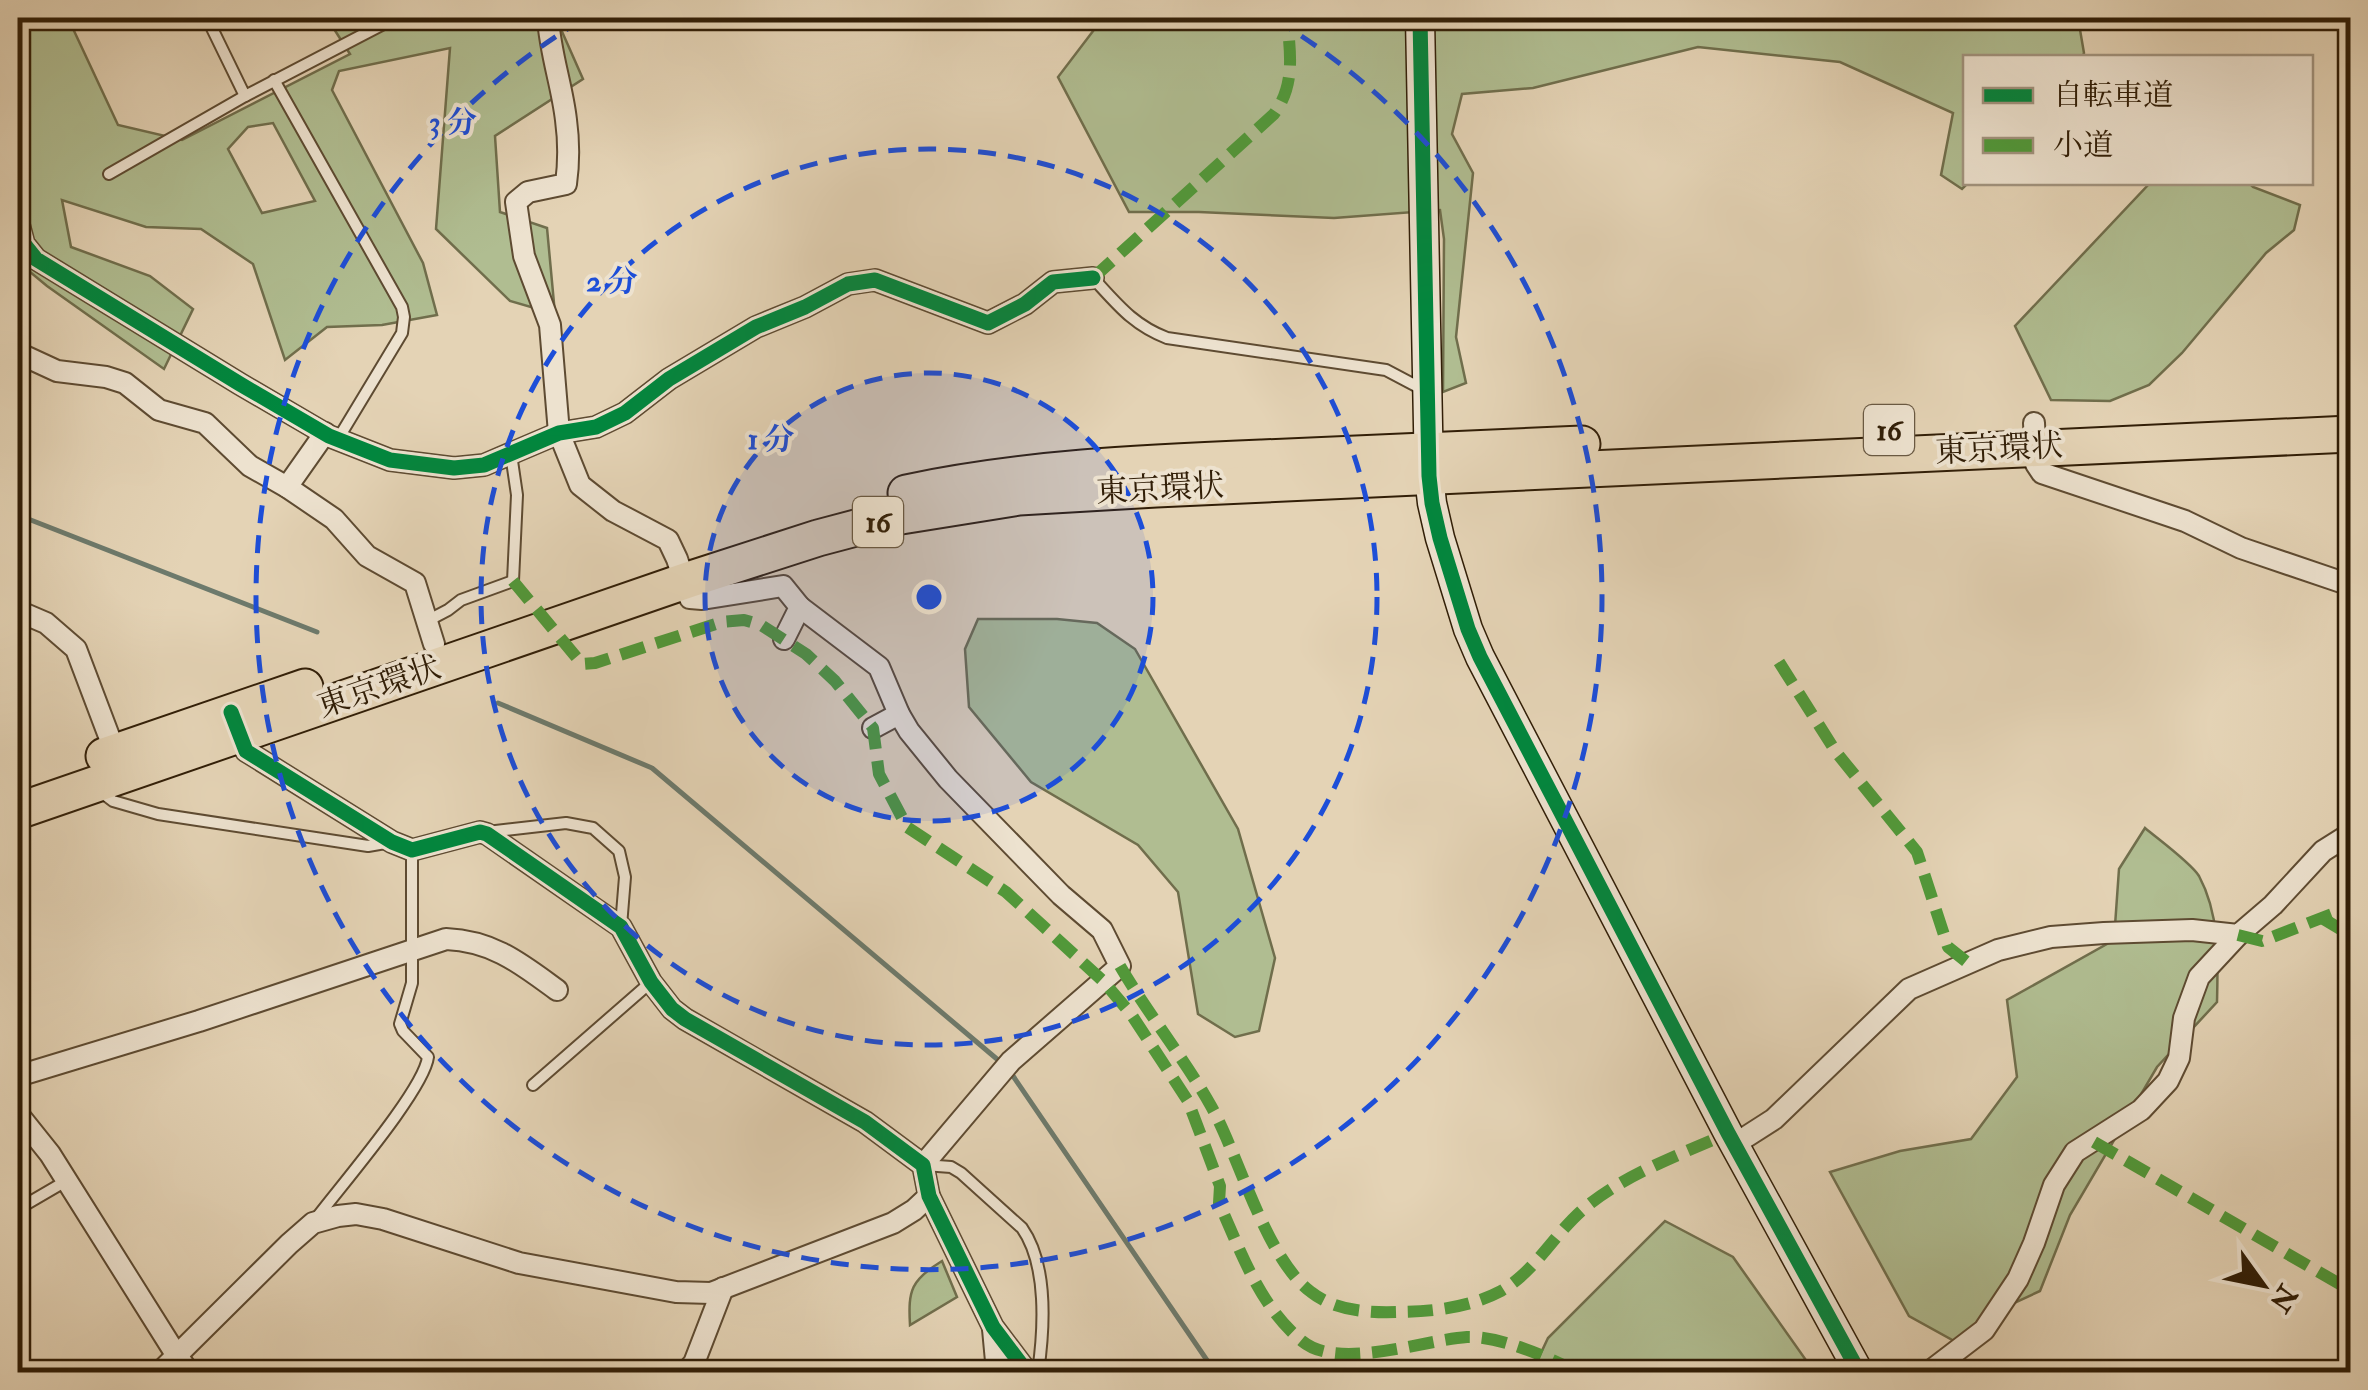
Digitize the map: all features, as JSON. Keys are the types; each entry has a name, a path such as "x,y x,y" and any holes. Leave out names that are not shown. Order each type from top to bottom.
{"highway":[{"name":"東京環状","path":"18,811 93,786 430,632 901,516 1019,497 1428,464 2035,435 2350,410"},
{"name":"東京環状","path":"2035,435 2350,434"},
{"name":"東京環状","path":"18,786 115,752 235,724 681,570"}],"street":[{"path":"548,18 566,117 570,154 566,184 528,192 516,202 524,256 550,325 559,432 580,485 613,511 668,540 690,598 783,586 800,607 879,667 909,731 948,778 1061,895 1102,930 1120,966 1005,1067 923,1165"},
{"path":"1420,18 1428,464 1440,538 1468,629 1734,1144 1859,1372"},
{"path":"18,221 24,244 36,259 240,384 332,436 390,460 454,468 484,465 559,432 596,427 756,327 848,284 875,280 988,323 1024,304 1053,282 1094,278"},
{"path":"18,353 57,371 124,383 159,410 205,424 250,466 334,519 367,556 415,584 430,632"},
{"path":"2035,435 2036,464 2042,473 2185,521 2241,548 2350,585"},
{"path":"287,487 332,436"},
{"path":"784,639 800,607"},
{"path":"18,611 46,622 76,648 115,752"},
{"path":"873,728 898,714"},
{"path":"235,724 246,750 392,842 412,850 480,832 488,834 621,928 651,982 685,1020 864,1122 923,1165 928,1196 993,1327 1027,1372"},
{"path":"1929,1372 1984,1330 2019,1277 2054,1186 2075,1152 2141,1110 2168,1080 2180,1058 2184,1018 2200,977 2323,851 2350,834"},
{"path":"1734,1144 1774,1120 1909,989 1998,950 2051,937 2104,932 2192,930 2238,935"},
{"path":"18,1076 199,1022 446,939 495,948 557,990"},
{"path":"18,1114 66,1180 183,1364"},
{"path":"160,1372 183,1364 288,1244 312,1223 338,1216 356,1214 383,1219 519,1263 676,1292 710,1293 883,1227 914,1210 928,1196"},
{"path":"686,1372 694,1363 722,1288"},
{"path":"993,1327 997,1372"}],"lane":[{"path":"207,18 245,96"},
{"path":"108,174 274,80 395,18"},
{"path":"274,80 402,307 404,317 402,333 332,436"},
{"path":"1094,278 1130,318 1167,338 1386,370 1426,391"},
{"path":"430,632 462,600 513,581 517,496 511,453"},
{"path":"93,786 113,801 158,814 368,846 392,842"},
{"path":"480,832 566,822 593,828 618,851 626,876 621,928"},
{"path":"312,1223 398,1112 426,1067 428,1058 400,1024 412,983 412,850"},
{"path":"533,1085 651,982"},
{"path":"923,1165 951,1167 961,1173 1027,1235 1040,1283 1043,1334 1038,1372"},
{"path":"18,1209 66,1180"}],"green space":[{"path":"18,18 68,18 118,125 182,140 350,54 327,18 556,18 583,79 495,136 500,212 547,228 555,314 510,301 436,229 450,48 339,71 332,90 423,263 437,315 382,325 327,327 285,360 253,264 201,229 146,227 62,200 71,247 150,276 193,309 164,369 18,262","holes":["273,123 315,201 262,213 228,149 248,127"]},
{"path":"1103,18 2078,18 2084,53 1963,55 1966,185 1962,189 1941,175 1953,113 1840,62 1698,47 1533,88 1462,94 1452,134 1473,173 1456,337 1466,383 1443,392 1444,239 1440,210 1334,218 1129,212 1058,77"},
{"path":"2148,185 2251,185 2300,205 2294,230 2266,253 2182,353 2149,385 2110,401 2051,400 2015,326"},
{"path":"978,619 1097,623 1135,649 1238,829 1275,958 1259,1031 1235,1037 1198,1014 1178,892 1138,845 1031,782 969,707 965,649"},
{"path":"2145,828 2195,871 2206,891 2216,938 2217,1002 2157,1067 2070,1215 2040,1291 2001,1309 1956,1342 1909,1316 1830,1172 1900,1151 1971,1139 2017,1077 2007,1000 2114,940 2119,869"},
{"path":"1665,1221 1733,1257 1811,1372 1532,1372 1548,1338"},
{"path":"942,1261 957,1297 910,1325 914,1287"}],"waterway":[{"path":"18,515 317,632"},
{"path":"498,703 652,768 1004,1065"},
{"path":"1011,1073 1215,1372"}],"marked path":[{"path":"1093,278 1274,114 1289,79 1287,18"},
{"path":"513,581 582,664 722,622 744,620 761,625 806,654 835,681 873,728 879,774 907,827 1006,892 1103,981 1131,1014 1188,1101 1220,1186 1219,1203 1253,1278 1274,1312 1302,1341 1318,1350 1358,1354 1449,1339 1480,1338 1524,1348 1577,1372"},
{"path":"1779,662 1836,752 1917,852 1948,947 1968,963"},
{"path":"2238,935 2262,941 2350,907"},
{"path":"2322,918 2350,935"},
{"path":"1120,966 1211,1106 1280,1256 1311,1292 1341,1307 1376,1312 1424,1311 1464,1305 1501,1291 1525,1273 1576,1216 1603,1194 1655,1165 1728,1133"},
{"path":"2094,1142 2350,1290"}],"cycle path":[{"path":"1420,18 1429,476 1440,538 1468,629 1728,1133 1859,1372"},
{"path":"18,221 24,244 36,259 329,436 390,460 454,468 484,465 559,433 596,427 625,413 669,379 756,327 848,284 875,280 988,323 1025,304 1053,282 1093,278"},
{"path":"231,712 246,751 392,842 412,850 480,832 487,834 621,927 651,982 685,1019 865,1122 923,1165 929,1196 993,1327 1027,1372"}]}
